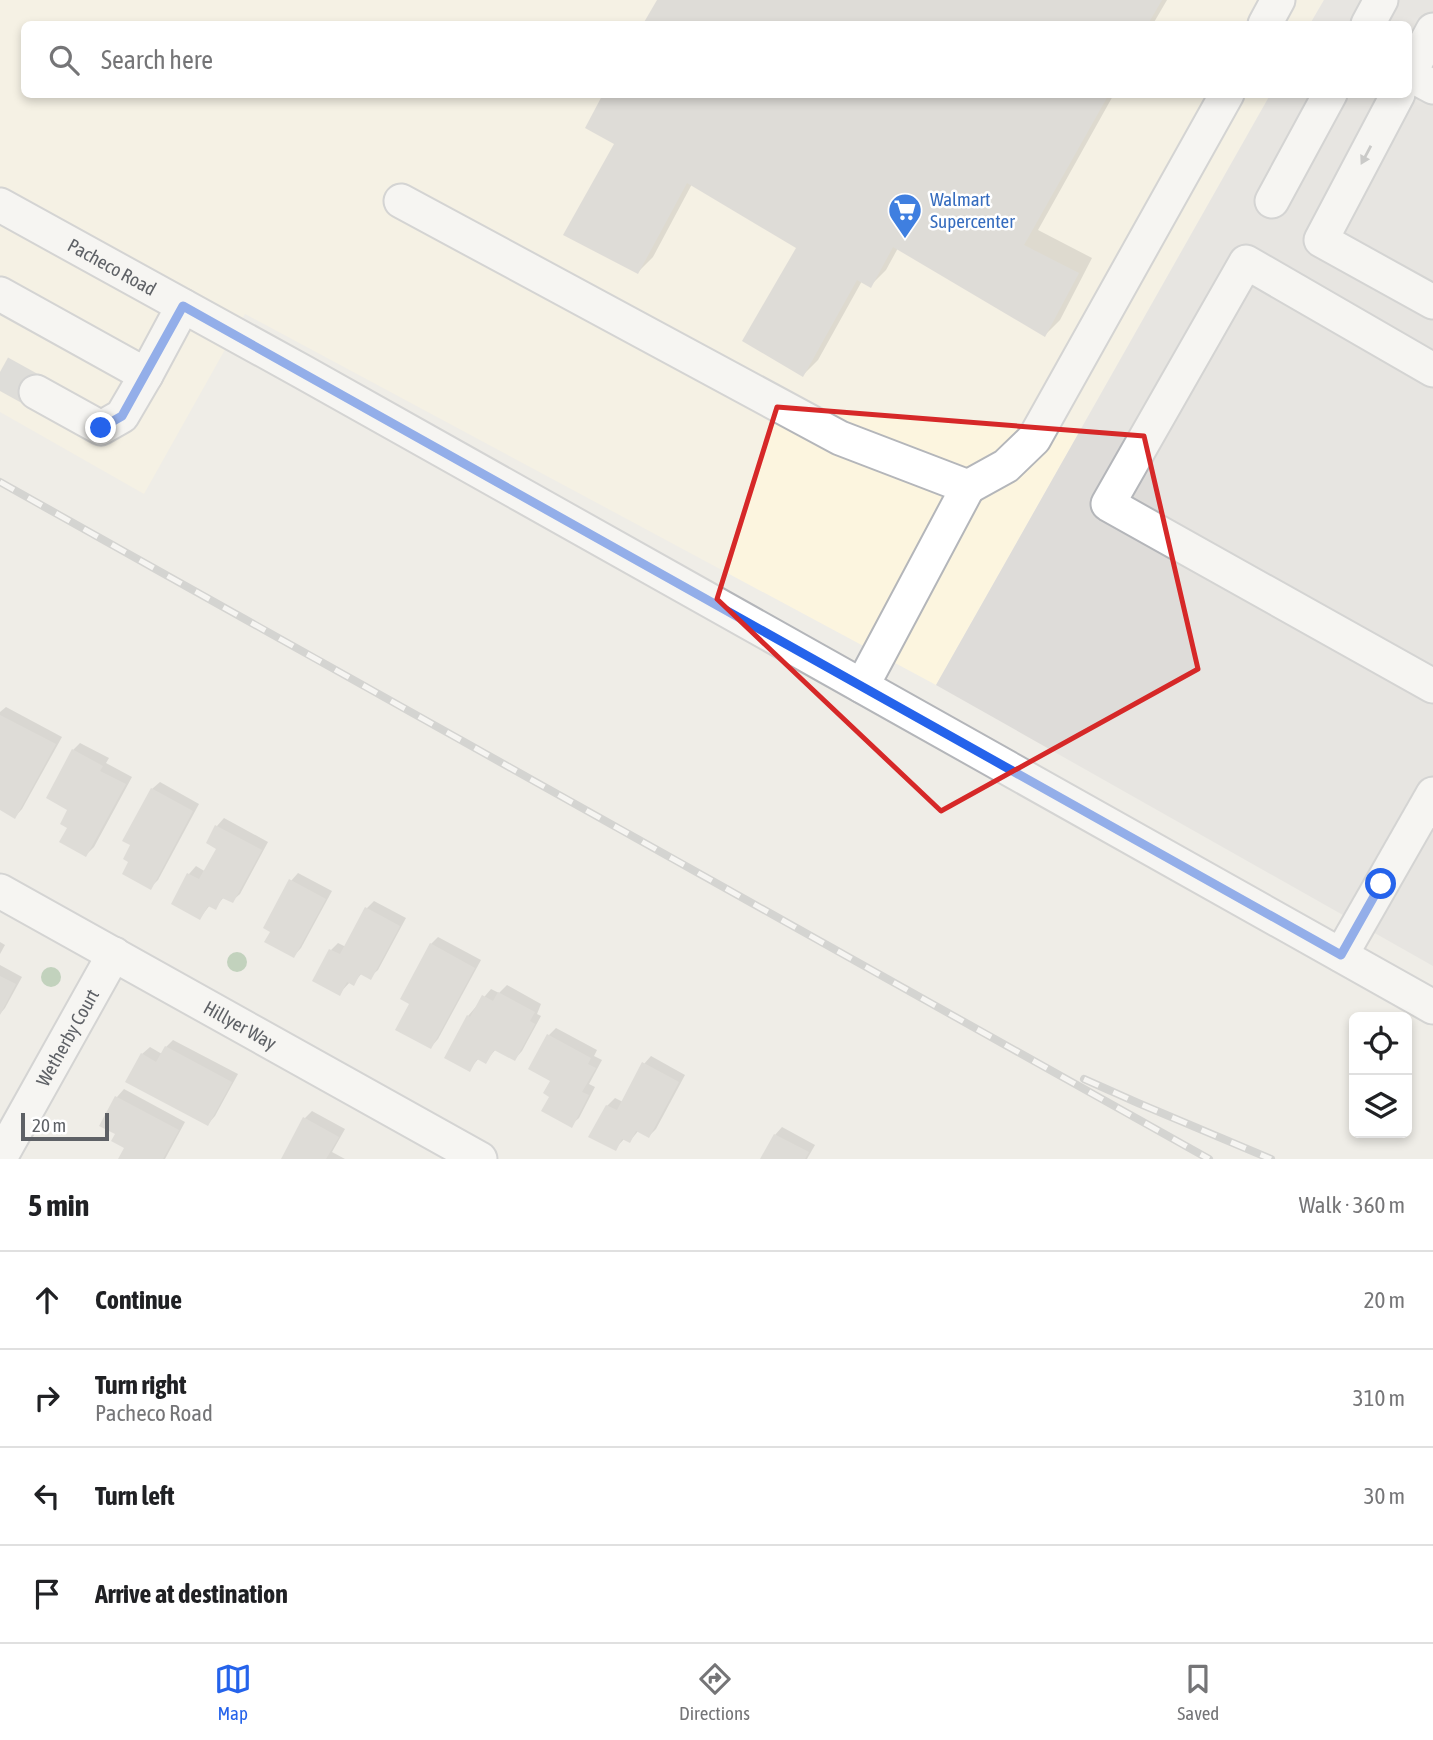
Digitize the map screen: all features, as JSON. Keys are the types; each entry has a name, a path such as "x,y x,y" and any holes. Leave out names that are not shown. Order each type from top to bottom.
{"street":[{"path":"1267,21 1278,0"},
{"path":"1370,21 1381,0"},
{"path":"1412,69 1433,30"},
{"path":"1412,76 1433,87"},
{"path":"862,686 968,487 1006,466 1034,439 1225,98"},
{"path":"1272,201 1328,98"},
{"path":"1396,98 1321,240 1433,302"},
{"path":"401,201 840,438 968,487"},
{"name":"Pacheco Road","path":"0,205 1433,1007"},
{"path":"1433,370 1246,262 1108,504 1433,687"},
{"path":"0,294 146,375"},
{"path":"36,392 101,428 122,416 183,306"},
{"path":"1341,955 1433,794"},
{"name":"Hillyer Way","path":"0,891 114,954 445,1151 480,1159"},
{"name":"Wetherby Court","path":"0,1158 114,954"}],"highlighted area":[{"path":"777,407 1144,436 1198,669 941,811 717,599"}],"shaded area":[{"path":"0,0 1324,0 1312,21 21,21 21,98 1268,98 936,685 245,314 144,494 0,412"},
{"path":"1324,0 1433,0 1433,966 936,685 1268,98 1412,98 1412,21 1312,21"}],"building":[{"path":"657,0 1162,0 1150,21 645,21"},
{"name":"Walmart Supercenter","path":"601,98 1107,98 1024,245 1079,273 1045,337 893,247 871,288 857,280 803,377 742,341 796,248 687,183 638,274 563,235 614,144 585,128"},
{"path":"0,715 56,744 15,819 0,810"},
{"path":"72,749 103,766 100,771 126,784 86,857 59,842 67,828 60,824 67,810 46,798"},
{"path":"151,788 193,811 151,890 122,874 128,862 123,859 130,845 122,841"},
{"path":"215,825 262,850 233,903 222,898 216,910 208,906 200,920 171,904 187,873 199,879 216,849 206,843"},
{"path":"289,879 326,899 294,958 264,942 270,932 263,928"},
{"path":"365,907 400,926 371,980 360,974 354,986 347,982 340,996 312,981 329,949 340,954"},
{"path":"430,943 475,968 431,1049 395,1030 409,1004 400,999"},
{"path":"0,976 16,984 0,1015"},
{"path":"498,992 535,1012 530,1021 535,1024 515,1061 494,1050 486,1064 477,1059 470,1072 444,1058 467,1015 470,1017 482,995 493,1001"},
{"path":"547,1034 591,1058 588,1064 596,1068 582,1092 589,1095 572,1128 541,1111 549,1097 543,1093 550,1081 528,1069"},
{"path":"165,1046 232,1082 208,1126 125,1082 141,1053 156,1062"},
{"path":"642,1062 679,1082 649,1138 636,1131 630,1143 622,1139 616,1151 588,1137 606,1105 617,1110"},
{"path":"115,1096 179,1130 163,1159 118,1159 124,1148 111,1141 115,1134 99,1126"},
{"path":"303,1117 339,1137 326,1159 281,1159"},
{"path":"774,1134 809,1152 805,1159 760,1159"}],"tunnel":[{"path":"0,372 36,392"}],"railway":[{"path":"0,482 1209,1159"},
{"path":"1084,1079 1271,1159"}],"place":[{"name":"Walmart Supercenter","path":"905,240"}],"route":[{"path":"101,428 122,416 183,306 1341,955 1381,884"}]}
